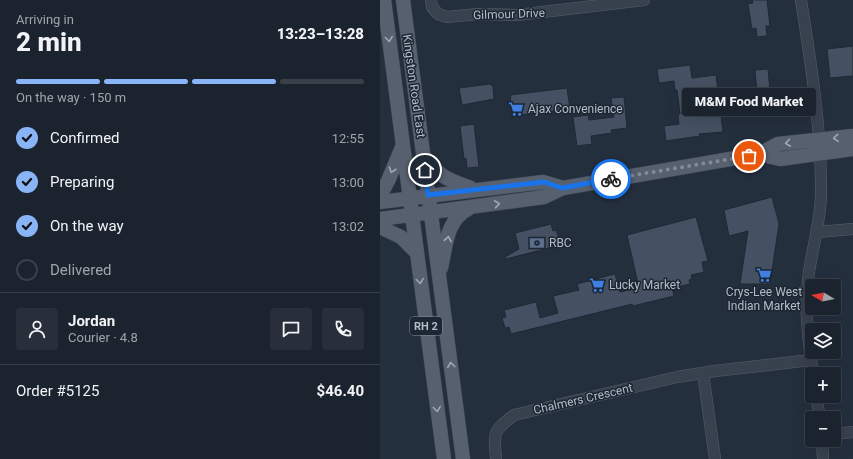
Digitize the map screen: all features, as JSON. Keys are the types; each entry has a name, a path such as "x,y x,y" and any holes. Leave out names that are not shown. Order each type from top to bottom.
{"main road":[{"name":"Kingston Road East","path":"384,0 410,198"},
{"name":"Kingston Road East","path":"403,0 428,195"},
{"path":"380,219 544,197 562,188 760,154 778,144 853,136"},
{"path":"380,196 403,145"},
{"path":"760,154 780,159 853,149"},
{"path":"423,155 431,168 445,179 475,190"},
{"path":"380,202 544,182 562,188"},
{"name":"RH 2","path":"428,195 463,459"},
{"name":"RH 2","path":"410,198 444,459"},
{"path":"439,277 450,226 461,212 472,207"},
{"path":"380,227 401,237 416,252"}],"street":[{"name":"Gilmour Drive","path":"431,0 432,6 438,14 447,17 478,14 517,15 644,0"},
{"path":"801,0 808,43 820,154 820,197 817,232 808,279 806,307 812,367"},
{"path":"817,232 853,229"},
{"name":"Chalmers Crescent","path":"496,459 494,435 500,427 514,415 677,377 811,360"},
{"path":"703,373 715,459"},
{"path":"841,433 853,432"},
{"path":"822,447 823,459"}],"building":[{"path":"752,0 767,0 770,26 766,26 767,36 757,37 756,28 752,29 748,4 753,3"},
{"path":"853,46 853,76 830,78 827,49"},
{"path":"690,65 692,78 716,75 723,132 699,134 700,136 666,141 664,126 679,124 678,114 680,114 677,90 675,90 674,81 659,83 657,69"},
{"path":"768,69 771,102 758,103 755,70"},
{"path":"490,84 493,87 494,99 462,105 459,88"},
{"path":"567,88 570,109 513,116 510,95"},
{"path":"624,97 627,128 611,130 612,133 591,136 592,144 577,146 573,117 588,115 589,120 614,117 611,98"},
{"path":"474,124 479,167 467,168 466,158 464,159 460,126"},
{"path":"772,197 779,224 770,284 740,284 748,231 729,236 724,210"},
{"path":"696,217 708,261 702,262 704,272 691,275 692,279 689,280 690,284 672,288 674,296 633,306 632,304 511,334 509,327 505,328 502,318 506,317 504,310 536,302 540,318 558,313 553,296 579,290 577,284 615,274 620,292 639,288 627,235"},
{"name":"RBC","path":"551,224 553,231 556,230 559,239 555,240 557,246 506,259 505,257 519,249 515,233"}],"way so far":[{"path":"611,179 749,156"}],"place":[{"name":"Ajax Convenience","path":"516,109"},
{"name":"M&M Food Market","path":"749,156"},
{"name":"RBC","path":"537,243"},
{"name":"Crys-Lee West Indian Market","path":"764,275"},
{"name":"Lucky Market","path":"597,285"}],"route":[{"path":"425,170 428,195 544,182 562,188 611,179"}]}
